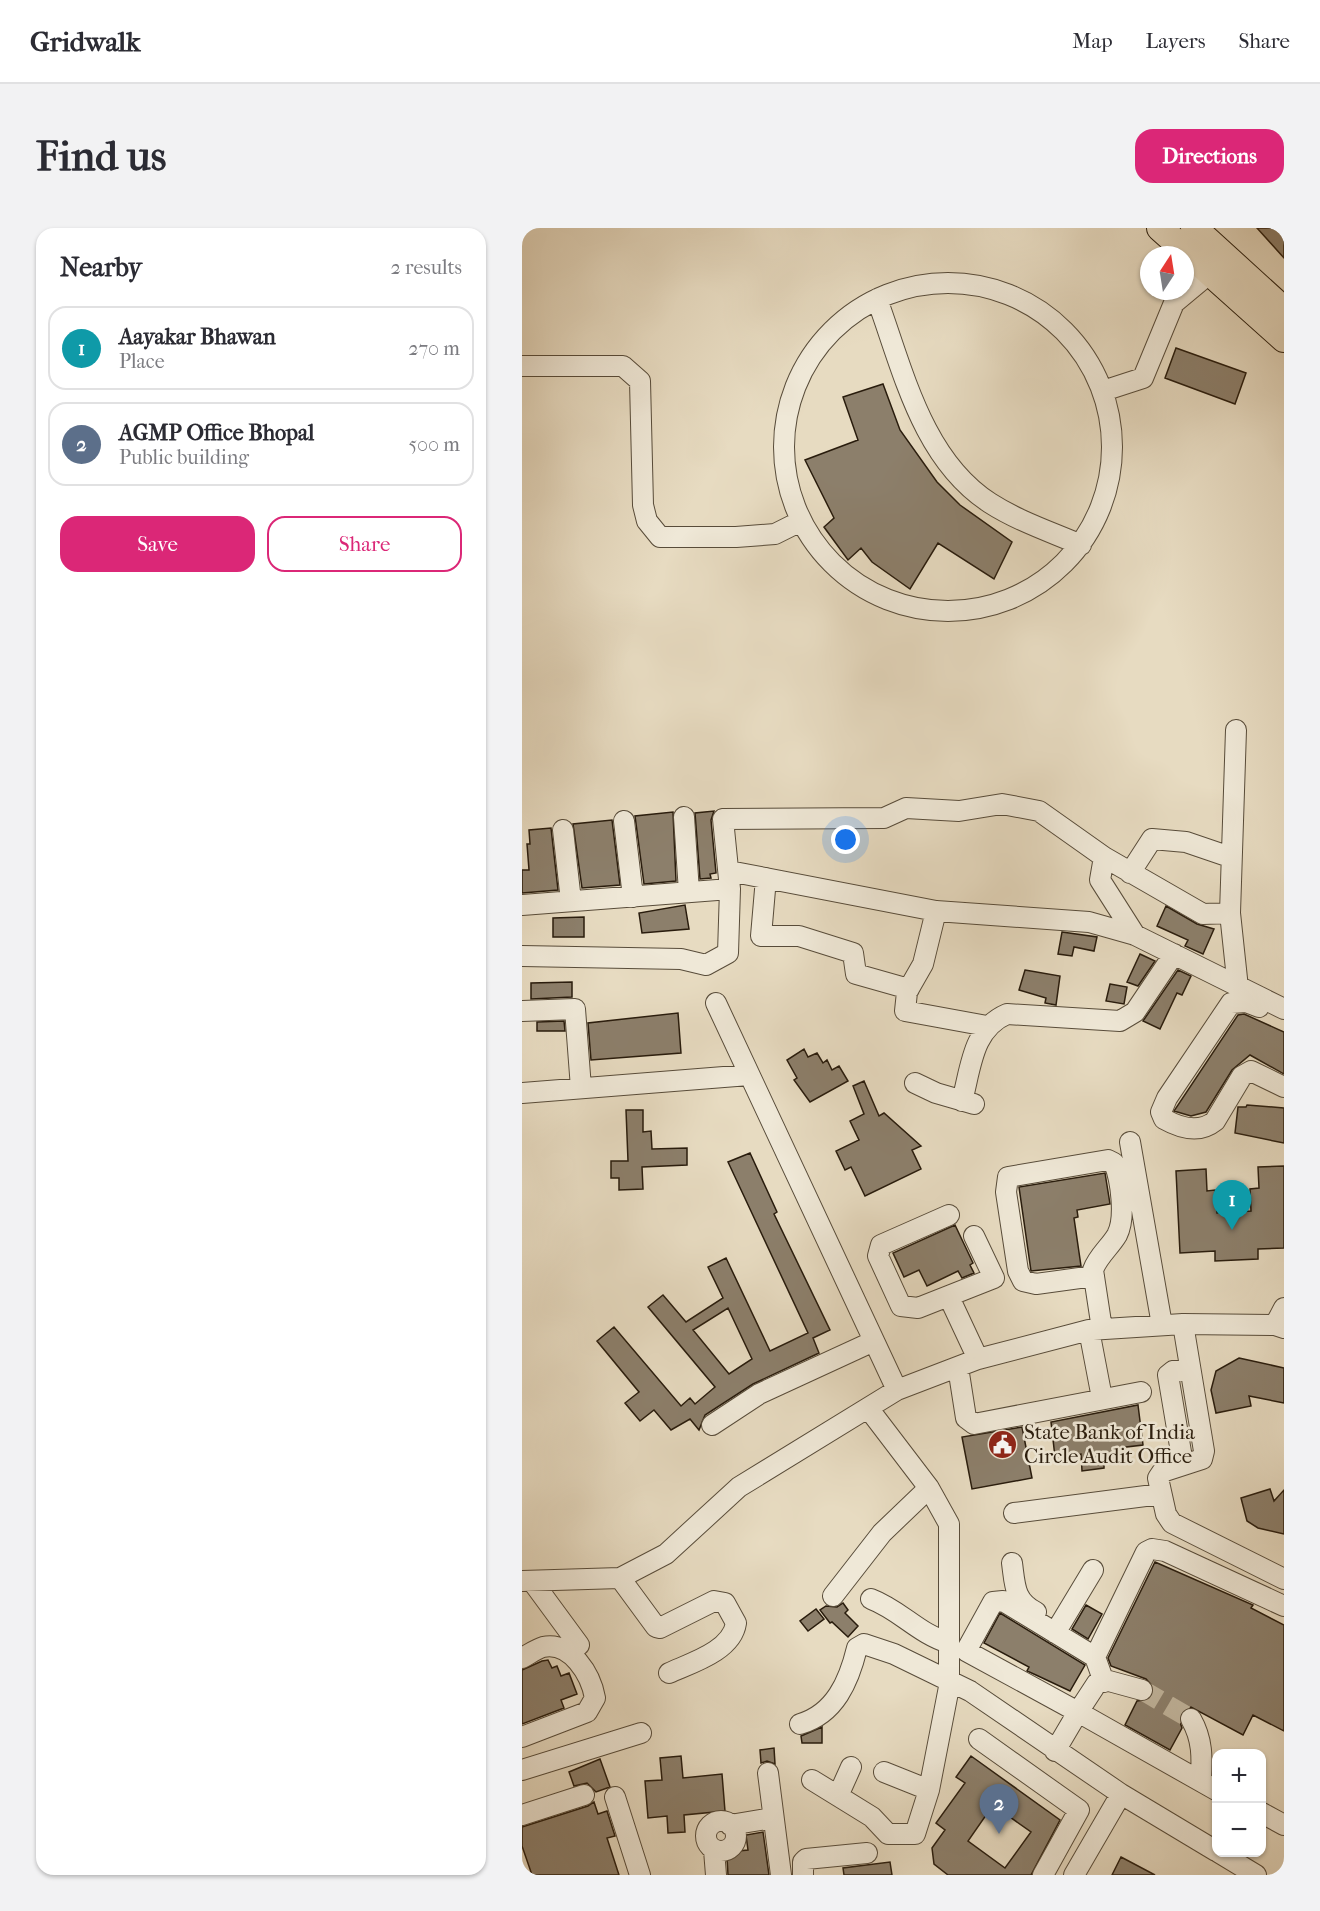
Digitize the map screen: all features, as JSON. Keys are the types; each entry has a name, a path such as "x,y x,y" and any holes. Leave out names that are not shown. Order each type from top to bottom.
{"main road":[{"path":"1160,228 1284,339"},
{"path":"1194,228 1284,310"}],"street":[{"path":"1103,390 1143,378 1174,303 1210,273"},
{"path":"963,283 999,291 1032,306 1060,327 1084,354 1103,390 1113,430 1112,471 1101,510 1081,545 1053,575 1018,596 980,609 939,612 899,604 861,587 830,562 801,521 790,497 783,462 784,426 792,391 808,358 831,330 859,308 892,292 927,284 963,283"},
{"path":"877,299 913,405 961,477 989,502 1081,545"},
{"path":"522,366 623,366 640,381 643,505 647,521 660,537 736,537 775,534 801,521"},
{"path":"1236,730 1230,857 1230,913 1238,988"},
{"path":"522,956 681,959 706,965 728,953 729,880 723,819 884,818 906,808 959,811 1002,804 1039,811 1104,857 1203,914 1230,913"},
{"path":"684,817 689,892"},
{"path":"624,821 633,897"},
{"path":"563,830 571,902"},
{"path":"1130,873 1152,839 1186,842 1230,857"},
{"path":"1104,857 1100,880 1135,935"},
{"path":"522,905 689,892 729,880 766,878 936,911 1089,922 1135,935 1284,1010"},
{"path":"766,878 760,936 799,936 833,945 853,953 856,974 909,989"},
{"path":"936,911 923,964 909,989 904,1008 908,1013 987,1026"},
{"path":"915,1083 969,1102 976,1049 982,1032 992,1020 1006,1014 1120,1021 1135,1012 1174,954"},
{"path":"1284,1022 1252,1005 1238,1001 1231,1003 1167,1098 1161,1112 1164,1119 1179,1127 1196,1129 1209,1126 1242,1076 1251,1071 1284,1087"},
{"path":"716,1003 897,1390"},
{"path":"522,1011 575,1009 581,1088"},
{"path":"522,1093 749,1075"},
{"path":"1130,1142 1162,1325"},
{"path":"1094,1276 1036,1284 1023,1281 1018,1271 1006,1192 1008,1177 1108,1160 1114,1163 1121,1213 1120,1225 1118,1234 1095,1265 1094,1276 1095,1329 1102,1398"},
{"path":"949,1215 880,1245 878,1251 901,1306 918,1308 994,1278 974,1236"},
{"path":"949,1297 978,1359"},
{"path":"527,1581 620,1578 666,1554 739,1487 897,1390 978,1359 1095,1329 1281,1320"},
{"path":"1183,1324 1204,1451 1202,1459 1161,1472 1158,1478 1161,1494 1172,1523 1284,1579"},
{"path":"712,1425 759,1394 874,1341"},
{"path":"958,1367 966,1418 974,1424 1141,1392"},
{"path":"812,1780 872,1817 888,1834 915,1834 928,1790 949,1678 949,1524 929,1488 868,1408"},
{"path":"833,1596 882,1533 929,1488"},
{"path":"1014,1513 1161,1494"},
{"path":"1095,1657 1146,1552 1152,1549 1165,1551 1284,1606"},
{"path":"1012,1563 1015,1587 1023,1606 1095,1657 1104,1682"},
{"path":"1057,1629 1093,1570"},
{"path":"620,1578 656,1627 660,1628 714,1601 725,1603 736,1623 732,1637 714,1651 669,1673"},
{"path":"527,1581 579,1645"},
{"path":"871,1599 891,1608 931,1637 949,1643"},
{"path":"1057,1629 999,1600 993,1602 966,1652 1209,1786"},
{"path":"800,1724 820,1717 845,1685 860,1644 894,1654 949,1678 1120,1794 1212,1849"},
{"path":"522,1658 542,1648 564,1650 579,1660 595,1698 587,1712 522,1737"},
{"path":"1055,1751 1097,1683 1109,1681 1142,1690"},
{"path":"1191,1719 1200,1734 1209,1786"},
{"path":"522,1770 641,1733"},
{"path":"979,1739 1079,1810 1045,1874"},
{"path":"838,1796 851,1767"},
{"path":"884,1772 928,1790"},
{"path":"768,1773 781,1875"},
{"path":"1074,1875 1120,1794"},
{"path":"522,1815 584,1795"},
{"path":"615,1797 640,1875"},
{"path":"1266,1816 1284,1825"},
{"path":"716,1875 714,1850 724,1850 732,1845 736,1837 730,1825 773,1818"},
{"path":"803,1875 803,1862 806,1859 867,1852"},
{"path":"1225,1857 1256,1875"}],"building":[{"path":"1257,228 1284,228 1284,258"},
{"path":"1176,348 1246,373 1235,404 1165,378"},
{"path":"883,384 900,430 937,482 960,505 1012,542 994,579 938,543 910,589 872,562 861,548 848,560 824,527 834,518 805,460 858,440 843,397"},
{"path":"714,811 711,820 716,873 710,874 711,878 700,879 695,813"},
{"path":"673,812 676,881 644,884 635,816"},
{"path":"612,820 620,885 582,888 573,824"},
{"path":"551,828 558,890 522,893 522,870 529,870 527,844 530,844 529,830"},
{"path":"685,905 689,929 642,933 639,913"},
{"path":"1166,906 1197,924 1214,929 1203,954 1185,946 1188,940 1157,926"},
{"path":"584,917 584,937 553,937 553,918"},
{"path":"1062,932 1097,937 1094,951 1074,947 1072,956 1058,954"},
{"path":"1140,954 1155,961 1138,986 1127,982"},
{"path":"1025,970 1060,976 1056,1005 1045,1003 1046,998 1019,990"},
{"path":"1178,970 1191,976 1182,995 1177,993 1160,1029 1143,1021"},
{"path":"572,982 572,997 531,999 531,983"},
{"path":"1110,984 1127,987 1124,1004 1106,1001"},
{"path":"678,1013 681,1053 591,1060 588,1023"},
{"path":"1244,1014 1284,1032 1284,1074 1250,1055 1232,1070 1206,1112 1191,1116 1174,1111 1238,1015"},
{"path":"564,1021 565,1031 537,1031 537,1022"},
{"path":"804,1049 808,1057 817,1053 823,1063 827,1060 832,1070 839,1066 848,1081 810,1102 794,1080 797,1078 787,1060"},
{"path":"864,1081 879,1116 884,1113 921,1146 912,1150 921,1169 865,1196 851,1167 845,1170 836,1151 859,1140 850,1121 864,1114 853,1086"},
{"path":"1247,1105 1284,1108 1284,1143 1235,1133 1238,1107"},
{"path":"626,1110 643,1110 643,1132 651,1131 652,1149 687,1148 687,1165 642,1167 643,1189 619,1190 619,1178 611,1178 611,1161 628,1161"},
{"path":"750,1153 777,1212 774,1214 830,1330 813,1338 819,1353 753,1384 705,1415 699,1430 690,1419 671,1430 654,1410 640,1421 625,1403 639,1392 597,1341 614,1327 681,1406 690,1398 695,1404 715,1387 648,1307 663,1295 686,1322 723,1298 708,1267 726,1258 770,1351 808,1333 728,1162","holes":["728,1308 752,1359 729,1374 693,1330"]},
{"path":"1284,1166 1284,1248 1258,1249 1258,1259 1215,1261 1215,1251 1180,1253 1176,1171 1206,1169 1207,1191 1215,1190 1217,1213 1251,1211 1250,1189 1259,1188 1258,1167"},
{"path":"1105,1173 1110,1204 1077,1210 1078,1217 1074,1218 1081,1266 1031,1271 1019,1187"},
{"path":"955,1225 973,1263 970,1265 974,1273 962,1278 958,1271 927,1286 919,1270 904,1277 893,1253"},
{"path":"1239,1358 1284,1368 1284,1403 1249,1396 1251,1406 1216,1413 1211,1390 1216,1371"},
{"path":"1138,1405 1143,1445 1118,1448 1120,1462 1104,1463 1104,1468 1082,1471 1081,1454 1055,1457 1051,1422"},
{"path":"1022,1427 1032,1478 972,1489 962,1437"},
{"path":"1270,1489 1274,1501 1284,1490 1284,1534 1258,1528 1247,1521 1241,1498"},
{"path":"1155,1562 1253,1605 1251,1608 1284,1625 1284,1731 1253,1715 1243,1735 1191,1707 1181,1713 1179,1719 1182,1728 1170,1750 1125,1725 1137,1701 1150,1699 1154,1688 1146,1679 1111,1666 1108,1658"},
{"path":"843,1603 848,1610 845,1613 858,1626 848,1637 832,1622 830,1623 820,1610 826,1606 837,1607"},
{"path":"1086,1605 1102,1614 1088,1639 1072,1629"},
{"path":"816,1609 824,1619 808,1631 800,1621"},
{"path":"1000,1613 1085,1665 1070,1691 1027,1671 1029,1667 984,1643"},
{"path":"548,1660 552,1668 557,1666 561,1676 569,1673 577,1694 561,1700 564,1708 522,1724 522,1670"},
{"path":"822,1727 822,1743 802,1743 801,1736"},
{"path":"774,1748 775,1764 767,1761 761,1763 760,1750"},
{"path":"681,1756 683,1778 722,1774 725,1811 684,1815 685,1832 668,1833 667,1816 648,1818 645,1781 662,1780 660,1758"},
{"path":"971,1756 1060,1820 1031,1875 948,1875 934,1864 932,1848 945,1830 936,1823 965,1783 956,1777","holes":["993,1805 1031,1832 1005,1868 968,1841"]},
{"path":"600,1759 610,1787 596,1792 587,1783 574,1786 569,1772"},
{"path":"594,1802 598,1814 607,1811 615,1836 607,1838 619,1875 532,1875 522,1846 522,1827 588,1806"},
{"path":"763,1832 769,1875 728,1875 727,1857 738,1854 738,1851 748,1850 746,1835"},
{"path":"1121,1857 1155,1875 1112,1875"},
{"path":"890,1862 892,1875 844,1875 843,1868"}],"tunnel":[{"path":"1142,1690 1191,1719"}],"place":[{"name":"Aayakar Bhawan","path":"1232,1230"},
{"name":"State Bank of India Circle Audit Office","path":"1003,1444"},
{"name":"AGMP Office Bhopal","path":"999,1834"}]}
